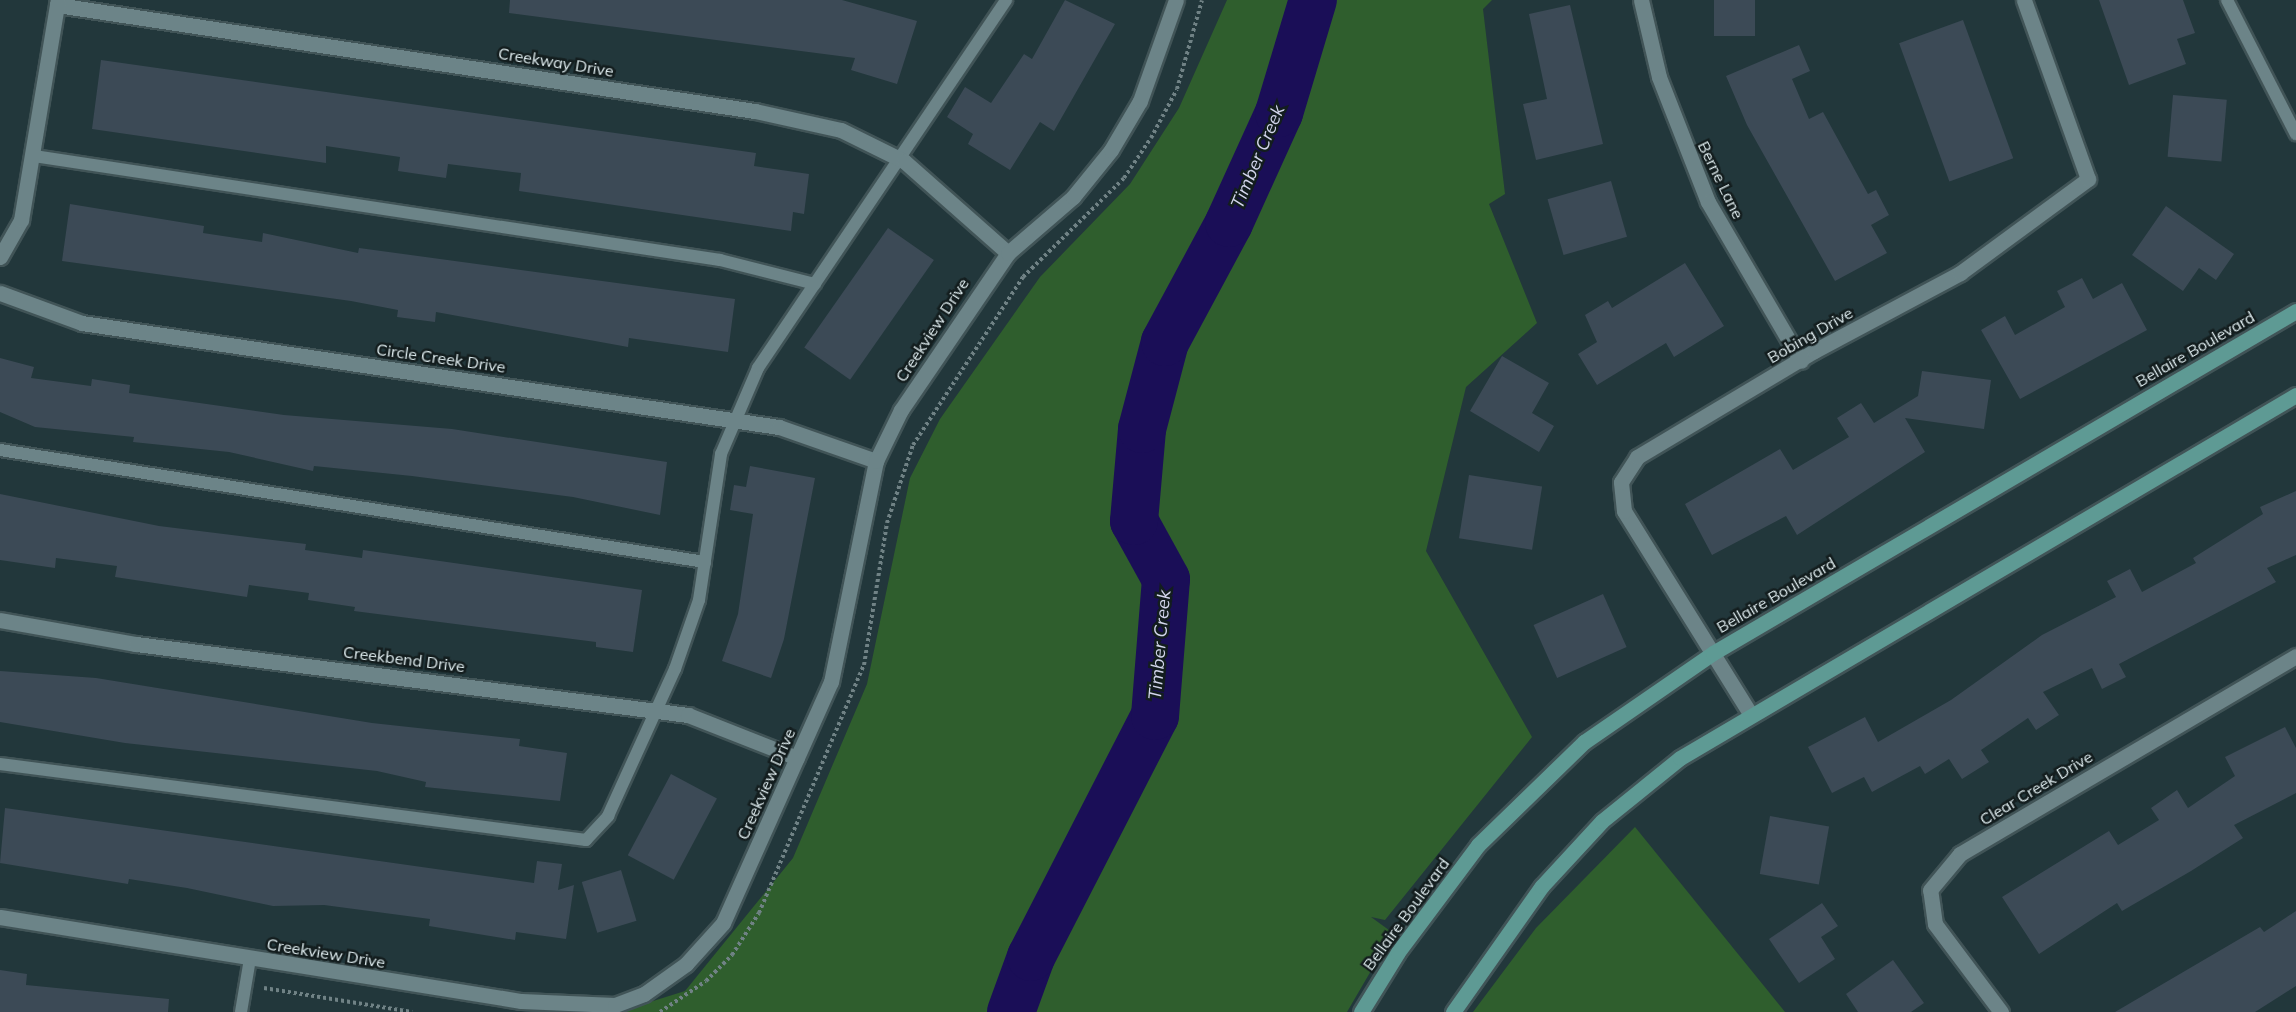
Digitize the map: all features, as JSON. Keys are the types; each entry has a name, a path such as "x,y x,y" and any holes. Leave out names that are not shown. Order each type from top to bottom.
{"main road":[{"name":"Bellaire Boulevard","path":"1361,1012 1398,952 1478,845 1557,764 1713,653 2296,311"},
{"path":"1453,1012 1503,934 1602,821 1680,758 2296,395"}],"street":[{"name":"Creekview Drive","path":"0,917 521,1001 615,1005 644,994 686,964 723,923 831,682 876,461 901,410 1008,253 1073,197 1111,150 1140,101 1176,0"},
{"name":"Berne Lane","path":"1641,0 1659,77 1708,202 1801,361"},
{"name":"Bobing Drive","path":"1751,715 1624,511 1621,482 1637,457 1801,361 1960,273 2088,179 2024,0"},
{"name":"Creekway Drive","path":"58,3 755,111 841,130 900,159 1008,253"},
{"path":"0,257 21,220 34,156 58,3"},
{"name":"Circle Creek Drive","path":"0,292 82,323 779,427 876,461"},
{"name":"Creekbend Drive","path":"0,620 136,644 657,710 719,725 797,758"},
{"name":"Clear Creek Drive","path":"2001,1012 1935,924 1930,890 1960,854 2296,656"}],"lane":[{"path":"0,764 586,840 608,816 657,710 699,600 721,454 758,368 1006,0"},
{"path":"2226,0 2296,134"},
{"path":"34,156 720,260 815,284"},
{"path":"0,450 705,562"},
{"path":"241,1012 250,959"}],"path":[{"path":"660,1012 706,981 732,955 759,913 864,665 888,523 913,445 1023,277 1124,178 1151,138 1177,89 1202,0"},
{"path":"245,985 412,1012"}],"green space":[{"path":"1227,0 1492,0 1483,9 1505,194 1489,204 1537,323 1466,387 1426,551 1532,737 1385,920 1371,917 1393,933 1347,1012 618,1012 685,991 793,858 867,684 910,478 940,419 1040,277 1130,184 1179,108"},
{"path":"1635,827 1785,1012 1473,1012 1536,928"}],"building":[{"path":"510,0 842,0 917,21 897,84 851,70 855,58 509,13"},
{"path":"1065,0 1115,24 1054,131 1040,122 1010,170 968,144 973,134 947,117 965,87 991,103 1024,54 1032,59"},
{"path":"1714,0 1755,0 1755,36 1714,36"},
{"path":"2099,0 2183,0 2195,33 2177,39 2186,64 2129,85"},
{"path":"1570,5 1603,144 1536,160 1523,104 1547,99 1529,14"},
{"path":"1963,20 2013,158 1949,181 1899,43"},
{"path":"1799,45 1810,71 1792,79 1809,119 1823,112 1868,194 1876,190 1889,215 1871,225 1887,253 1835,281 1747,125 1726,76"},
{"path":"101,60 756,153 754,166 809,174 804,214 793,212 791,231 519,191 521,173 448,164 446,178 398,171 400,157 326,146 326,163 92,129"},
{"path":"2173,95 2227,100 2221,161 2168,157"},
{"path":"1611,181 1627,237 1564,255 1548,199"},
{"path":"70,204 204,226 203,233 262,242 263,233 358,253 359,248 735,299 728,352 629,338 628,347 436,312 435,322 397,317 398,310 351,301 62,261"},
{"path":"2166,206 2234,254 2216,280 2199,268 2183,291 2132,255"},
{"path":"888,228 934,260 850,380 804,348"},
{"path":"1685,263 1724,326 1674,357 1666,343 1597,385 1578,354 1597,342 1585,315 1608,301 1612,308"},
{"path":"2082,278 2093,299 2122,283 2147,330 2020,399 1981,330 2005,316 2015,335 2065,307 2057,291"},
{"path":"1502,356 1549,383 1532,413 1554,426 1539,452 1470,411"},
{"path":"0,358 34,367 31,378 91,386 92,379 130,385 129,393 284,415 452,429 667,462 660,515 573,497 314,466 313,471 229,452 133,442 134,437 35,427 0,412"},
{"path":"1922,371 1991,380 1984,429 1905,418 1925,452 1797,535 1786,516 1712,555 1685,504 1780,449 1793,470 1849,437 1837,418 1861,403 1874,423 1918,396"},
{"path":"750,466 815,478 784,639 771,678 722,661 738,614 753,514 730,510 734,485 746,487"},
{"path":"1469,475 1542,487 1532,550 1459,538"},
{"path":"2296,491 2296,555 2267,568 2276,582 2119,664 2126,677 2102,689 2092,668 2043,692 2059,715 2036,730 2028,718 1981,750 1989,762 1962,779 1949,759 1925,774 1920,766 1872,792 1864,777 1832,793 1808,747 1865,717 1878,742 1951,700 2042,635 2116,597 2107,581 2130,569 2142,592 2196,563 2193,558 2263,514 2260,507"},
{"path":"0,494 159,526 306,544 305,550 362,558 363,550 642,590 633,652 596,647 596,642 354,611 355,607 308,600 309,593 249,585 247,597 115,577 117,566 56,558 55,568 0,560"},
{"path":"1603,594 1627,647 1557,678 1534,625"},
{"path":"0,671 96,678 372,723 520,739 519,746 567,753 560,801 425,787 426,782 377,771 125,743 0,722"},
{"path":"2285,727 2296,748 2296,793 2234,825 2243,838 2191,871 2122,911 2117,903 2039,954 2002,897 2109,831 2118,845 2159,820 2151,808 2177,790 2188,808 2235,776 2225,757"},
{"path":"671,774 717,798 674,880 628,855"},
{"path":"5,808 534,883 537,861 562,864 558,890 574,885 566,939 516,932 515,940 429,926 430,919 324,905 273,906 187,888 129,879 128,884 0,863"},
{"path":"1770,816 1829,826 1819,885 1760,874"},
{"path":"621,870 636,921 597,933 582,882"},
{"path":"1822,903 1838,926 1821,937 1835,959 1799,983 1769,939"},
{"path":"2296,911 2296,986 2255,1012 2115,1012 2260,927 2264,932"},
{"path":"1893,960 1924,1003 1911,1012 1858,1012 1846,994"},
{"path":"0,970 27,974 26,985 169,999 168,1012 0,1012"}],"waterway":[{"name":"Timber Creek","path":"1011,1012 1031,957 1155,716 1166,579 1134,521 1142,429 1165,342 1229,223 1279,113 1313,0"}]}
